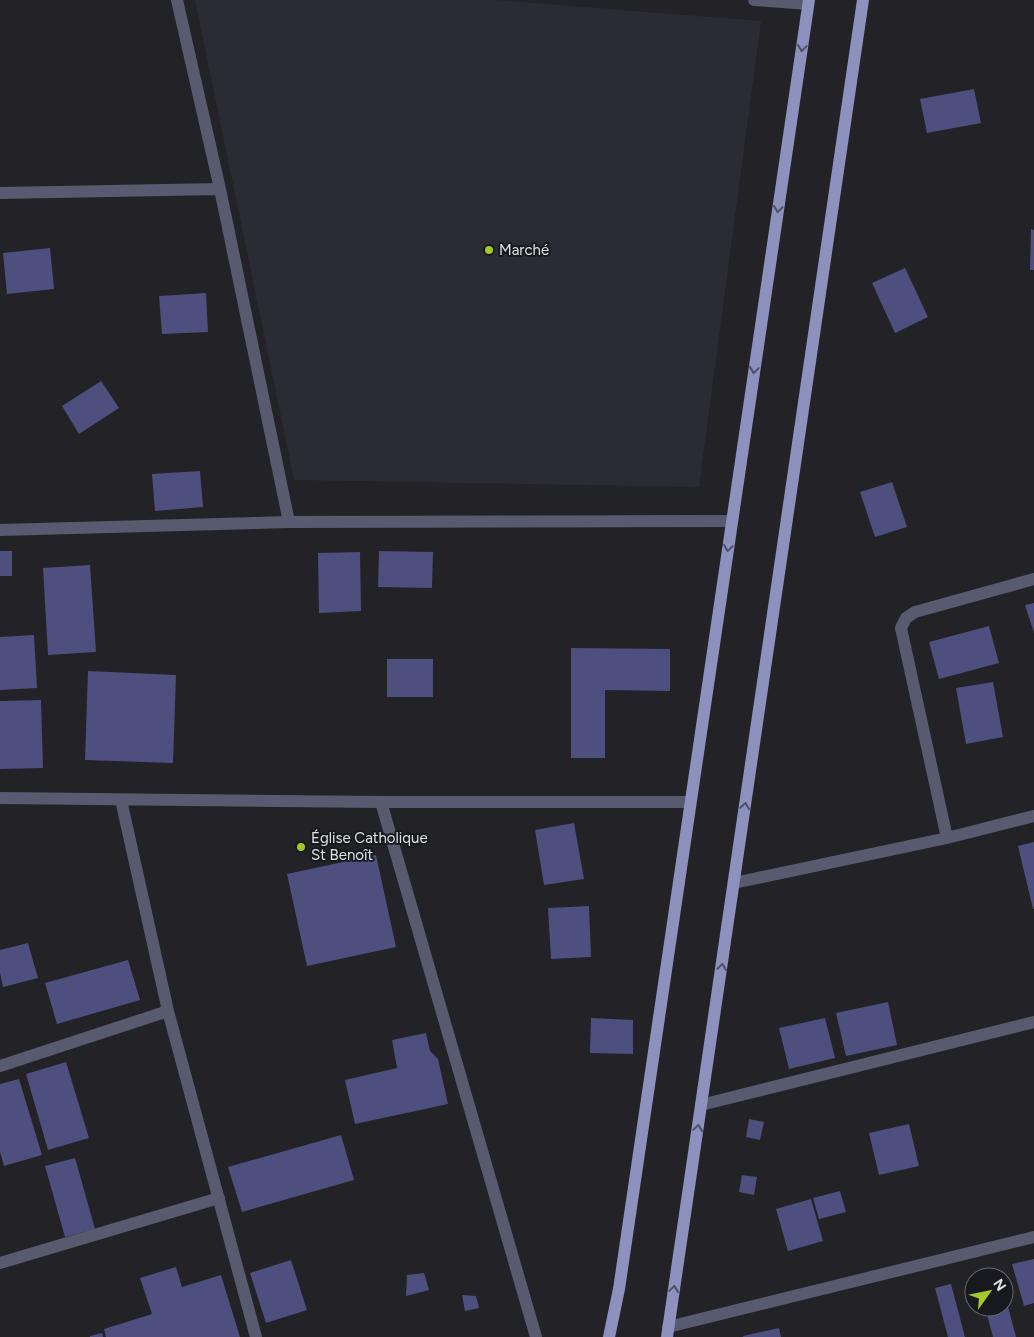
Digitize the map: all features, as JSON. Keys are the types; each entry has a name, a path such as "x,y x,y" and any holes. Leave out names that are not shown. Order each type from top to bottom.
{"main road":[{"path":"668,1332 863,0"},
{"path":"609,1337 619,1289 808,2"}],"street":[{"path":"178,0 220,190 289,522"},
{"path":"754,0 808,2"},
{"path":"0,193 220,190"},
{"path":"0,530 289,522 732,521"},
{"path":"947,838 901,628 906,618 915,612 1034,579"},
{"path":"0,798 381,802 690,802"},
{"path":"121,800 168,1011 256,1337"},
{"path":"381,802 536,1337"},
{"path":"734,883 947,838 1034,816"},
{"path":"0,1066 168,1011"},
{"path":"701,1104 1034,1022"},
{"path":"0,1263 219,1198"},
{"path":"668,1332 1034,1237"}],"shaded area":[{"name":"Marché","path":"195,0 494,0 761,21 699,487 294,480"}],"building":[{"path":"974,89 981,123 927,133 920,99"},
{"path":"1031,229 1034,230 1034,270 1030,270"},
{"path":"50,248 54,289 7,294 3,253"},
{"path":"905,268 928,317 895,333 872,283"},
{"path":"206,293 208,332 162,334 159,296"},
{"path":"101,381 119,408 79,434 62,406"},
{"path":"200,471 203,507 155,511 152,474"},
{"path":"892,482 907,527 875,537 860,492"},
{"path":"0,551 12,551 12,576 0,576"},
{"path":"379,551 433,552 432,588 378,587"},
{"path":"360,552 361,611 319,613 318,553"},
{"path":"90,565 96,652 48,655 43,568"},
{"path":"1034,603 1034,633 1025,605"},
{"path":"989,626 999,663 939,679 929,642"},
{"path":"34,635 37,688 0,690 0,637"},
{"path":"571,648 670,649 670,691 605,690 605,758 571,758"},
{"path":"387,659 433,659 433,697 387,697"},
{"path":"88,671 176,675 173,763 85,760"},
{"path":"993,682 1003,737 966,744 956,688"},
{"path":"41,700 43,768 0,769 0,701"},
{"path":"574,823 584,879 544,885 535,830"},
{"path":"1034,842 1034,909 1033,909 1018,846"},
{"path":"376,855 396,947 307,966 287,874"},
{"path":"589,906 591,957 551,959 548,908"},
{"path":"28,943 38,978 3,987 0,973 0,950"},
{"path":"128,960 140,1000 57,1024 45,983"},
{"path":"888,1002 897,1045 846,1056 836,1013"},
{"path":"591,1018 633,1020 633,1054 590,1053"},
{"path":"825,1018 835,1058 789,1069 779,1028"},
{"path":"426,1033 430,1051 438,1059 448,1104 355,1124 345,1080 397,1068 392,1040"},
{"path":"66,1062 89,1138 48,1150 26,1074"},
{"path":"19,1079 42,1155 4,1166 0,1152 0,1084"},
{"path":"749,1119 764,1122 760,1140 746,1137"},
{"path":"909,1124 919,1166 879,1175 869,1133"},
{"path":"341,1135 354,1180 242,1212 228,1167"},
{"path":"75,1158 95,1229 65,1237 45,1166"},
{"path":"742,1175 757,1177 754,1195 739,1192"},
{"path":"840,1191 846,1212 819,1219 813,1198"},
{"path":"811,1199 823,1241 788,1251 776,1209"},
{"path":"1034,1259 1034,1303 1024,1306 1012,1264"},
{"path":"291,1260 307,1310 266,1323 250,1273"},
{"path":"176,1267 182,1287 221,1275 240,1337 106,1337 104,1329 152,1314 140,1278"},
{"path":"424,1273 429,1290 406,1296 407,1275"},
{"path":"951,1284 965,1337 948,1337 935,1288"},
{"path":"462,1295 476,1296 479,1308 465,1311"},
{"path":"988,1317 1011,1317 1016,1337 993,1337"},
{"path":"779,1328 781,1337 743,1337 743,1336"},
{"path":"102,1333 103,1337 90,1337 90,1336"}],"place":[{"name":"Marché","path":"489,250"},
{"name":"Église Catholique St Benoît","path":"301,847"}]}
